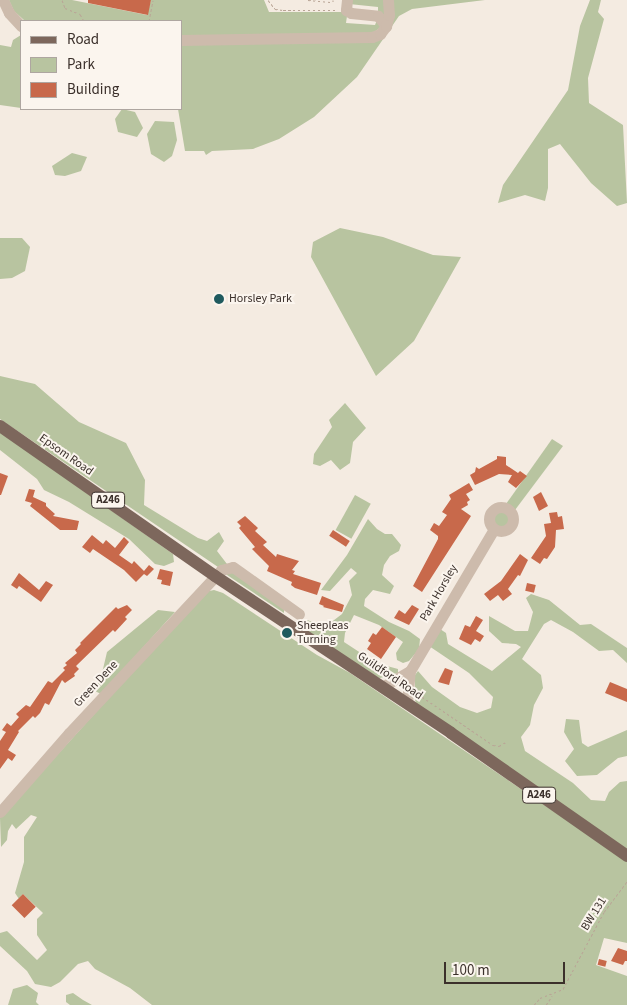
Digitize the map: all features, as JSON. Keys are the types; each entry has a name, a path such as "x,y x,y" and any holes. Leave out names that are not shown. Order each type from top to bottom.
{"main road":[{"name":"Epsom Road","path":"0,426 215,576"},
{"name":"Guildford Road","path":"215,576 407,703 627,856"}],"street":[{"path":"3,0 8,13 20,25"},
{"path":"182,40 372,37 380,34 386,26 389,16 388,0"},
{"path":"347,5 351,13 378,16 386,26"},
{"name":"Park Horsley","path":"407,703 410,671 494,529"},
{"path":"215,576 221,570 233,567 299,614"},
{"name":"Green Dene","path":"0,812 215,576"},
{"name":"Park Horsley","path":"382,687 410,671"}],"path":[{"path":"62,0 65,8 80,14 83,20"},
{"path":"149,20 154,0"},
{"path":"268,0 275,8 283,10 347,5"},
{"path":"308,0 333,2 333,0"},
{"path":"409,688 493,745 499,746 506,742"},
{"name":"BW 131","path":"552,995 563,989 604,912 627,881"},
{"path":"534,1005 540,998 552,995"},
{"path":"546,1005 552,995"}],"green space":[{"path":"9,0 72,0 147,15 151,0 264,0 269,12 343,12 347,16 346,23 375,25 377,20 381,27 373,33 182,36 182,20 24,20 14,11"},
{"path":"349,0 384,0 385,17 378,13 378,7 349,4"},
{"path":"392,0 485,0 412,9 399,16 357,77 314,117 279,139 253,149 212,151 206,155 204,151 185,151 178,110 182,110 182,44 373,41"},
{"path":"590,0 601,0 598,12 604,19 588,78 589,103 623,125 627,203 617,206 591,183 560,144 548,149 548,188 545,201 525,195 498,203 503,185 568,90 580,26"},
{"path":"20,36 20,108 0,105 0,45 11,47 13,40"},
{"path":"121,110 135,112 143,128 137,137 118,132 115,119"},
{"path":"155,121 174,122 177,140 172,156 164,162 151,154 147,134"},
{"path":"72,153 87,157 81,171 65,176 55,175 52,166"},
{"path":"340,228 383,237 433,255 461,257 414,341 376,376 311,257 313,242"},
{"path":"0,238 22,238 30,247 25,271 12,278 0,279"},
{"path":"0,376 35,384 79,422 126,443 145,480 144,505 198,538 207,541 219,532 224,541 217,551 227,564 218,567 0,419"},
{"path":"345,403 366,428 353,442 350,463 340,470 331,460 320,466 313,464 314,454 332,427 329,420"},
{"path":"0,432 173,554 174,562 164,566 155,564 129,539 69,502 44,490 37,479 0,450"},
{"path":"552,439 563,446 515,510 506,504"},
{"path":"355,495 371,504 351,539 336,530"},
{"path":"498,511 504,511 509,516 507,525 498,527 493,522 493,516"},
{"path":"368,519 377,529 385,534 392,534 401,545 399,551 390,556 384,565 382,575 394,586 390,594 373,590 365,599 364,606 420,639 419,649 409,661 403,663 397,660 396,653 403,642 379,625 354,615 345,633 344,642 376,663 398,669 398,673 380,678 374,677 300,626 298,622 305,619 325,627 342,614 352,595 349,581 357,573 351,568 330,591 321,590 347,555"},
{"path":"232,569 284,608 284,613 227,575 226,572"},
{"path":"214,590 223,593 317,655 350,673 627,861 627,943 604,938 596,965 627,976 627,1005 152,1005 130,988 95,969 88,961 78,964 60,982 51,987 35,984 27,971 0,946 0,933 7,931 37,960 47,950 37,935 37,919 43,913 23,894 19,899 15,893 24,862 24,837 37,817 31,815 16,829 12,824 8,831 7,840 1,847 0,818 205,592"},
{"path":"531,594 549,600 580,625 591,624 627,648 627,663 613,650 599,651 573,632 551,620 544,624 522,659 541,675 543,688 534,705 530,725 521,737 525,751 573,783 591,800 605,801 609,792 620,782 627,781 627,851 418,707 415,700 415,675 418,671 432,687 460,707 477,713 491,708 493,697 469,673 429,646 440,629 446,633 448,644 492,671 521,647 516,644 502,643 489,631 489,616 515,631 528,631 533,612 526,598"},
{"path":"158,610 175,612 101,694 95,691 107,652"},
{"path":"566,719 579,720 582,743 588,747 627,730 627,756 618,758 597,775 577,776 565,761 574,749 564,732"},
{"path":"27,985 38,993 36,1002 39,1005 8,1005 13,989"},
{"path":"73,993 92,1005 70,1005 66,1002 66,995"}],"building":[{"path":"88,0 151,0 148,15 88,3"},
{"path":"497,456 506,457 506,465 518,473 520,471 527,476 516,488 508,482 512,475 499,474 475,485 470,475 475,472 476,467 479,469 497,459"},
{"path":"0,473 8,476 1,495 0,495"},
{"path":"469,483 473,490 466,494 470,500 467,502 468,505 461,509 471,516 422,592 413,586 438,539 438,536 430,530 434,523 439,526 447,515 442,512 451,499 449,495"},
{"path":"29,489 35,490 33,497 46,503 46,506 55,514 53,516 79,521 77,530 60,530 30,506 32,503 25,501"},
{"path":"541,492 548,506 539,511 533,497"},
{"path":"557,512 558,517 562,516 564,529 556,530 555,547 547,559 544,558 540,564 531,558 546,536 544,524 551,523 549,513"},
{"path":"245,516 258,528 255,531 267,542 263,545 276,557 277,554 299,561 292,570 295,571 293,574 321,583 317,595 295,588 291,585 292,582 267,571 269,566 252,549 255,547 239,528 241,526 237,522"},
{"path":"333,530 350,541 346,547 329,536"},
{"path":"92,535 103,544 106,540 115,548 124,537 129,542 119,555 132,564 134,561 144,571 149,565 154,569 147,576 144,574 136,582 124,570 93,549 90,553 82,547"},
{"path":"520,554 528,560 520,576 518,575 508,589 512,594 503,601 498,595 490,601 484,594 501,581"},
{"path":"160,569 173,572 170,586 161,584 162,580 157,579"},
{"path":"19,573 39,590 46,581 53,585 41,602 19,586 17,589 11,585"},
{"path":"527,583 536,585 534,593 525,591"},
{"path":"322,596 344,605 342,612 323,607 319,604"},
{"path":"127,605 132,610 125,617 127,619 76,666 79,669 74,674 75,676 65,683 62,680 49,705 45,703 40,713 35,718 33,716 18,731 8,750 16,755 12,761 8,758 0,769 0,741 6,732 2,730 7,723 11,726 19,717 16,714 26,705 30,707 48,681 52,683 65,670 63,668 67,665 65,663 77,653 75,650 80,643 116,607 118,609"},
{"path":"412,605 419,609 409,625 394,618 399,610 405,614"},
{"path":"476,616 483,620 476,631 484,636 480,642 475,639 471,645 459,639 465,625 470,627"},
{"path":"382,627 396,637 381,659 367,649 371,643 368,641 373,633 376,635"},
{"path":"445,668 453,671 449,685 438,682"},
{"path":"610,682 627,689 627,702 605,693"},
{"path":"23,894 36,907 24,918 12,905"},
{"path":"618,948 627,951 627,961 623,965 611,961"},
{"path":"599,959 607,961 605,967 598,965"}],"place":[{"name":"Horsley Park","path":"219,299"},
{"name":"Sheepleas Turning","path":"287,633"}]}
